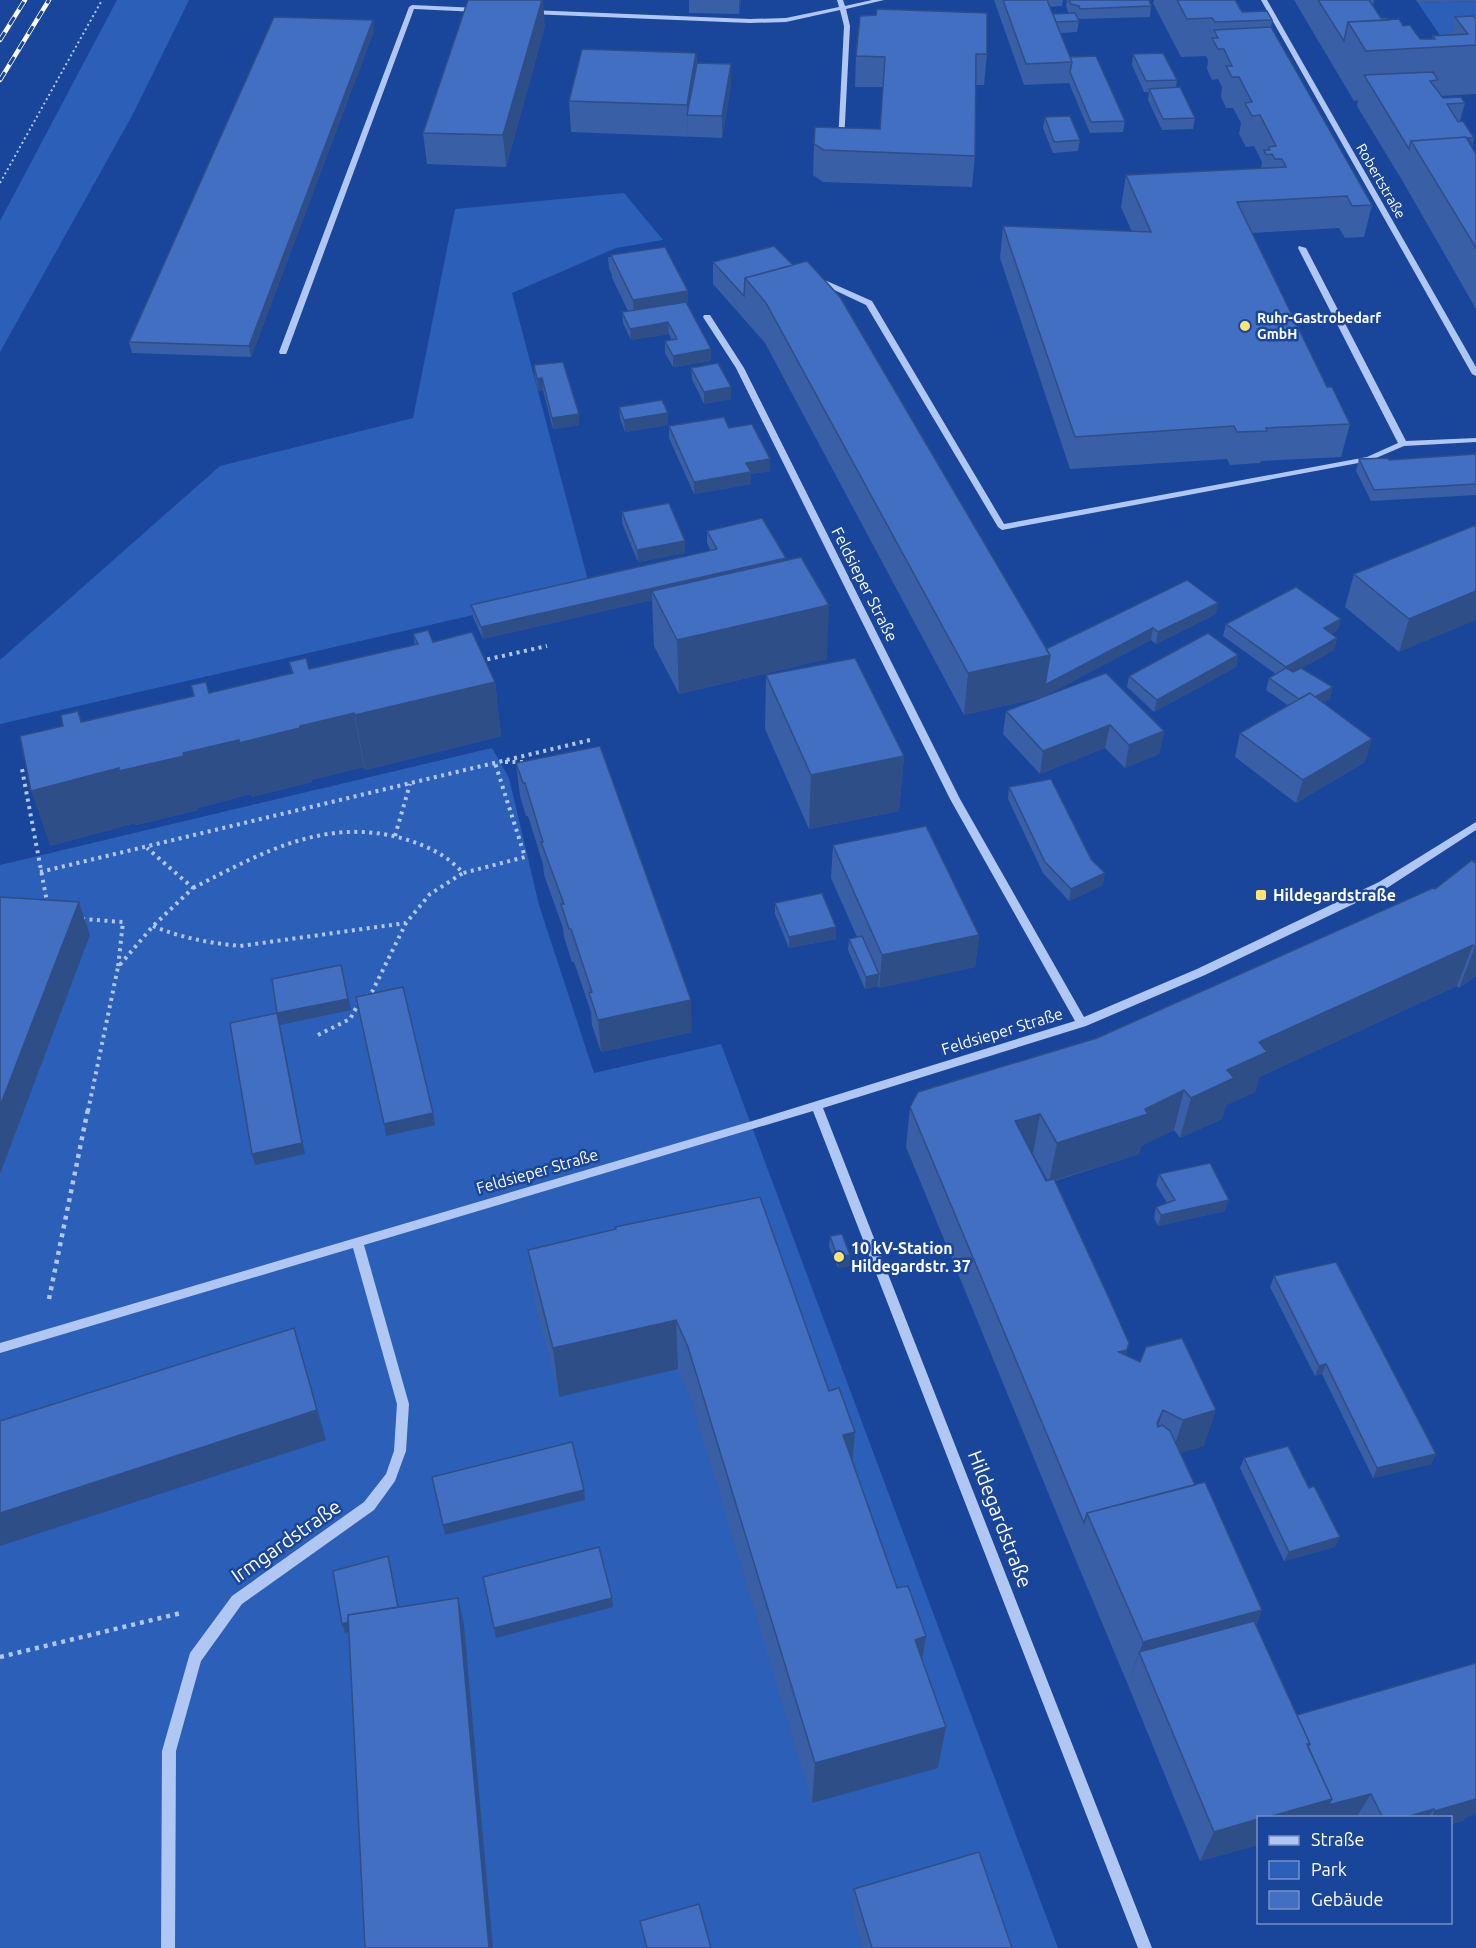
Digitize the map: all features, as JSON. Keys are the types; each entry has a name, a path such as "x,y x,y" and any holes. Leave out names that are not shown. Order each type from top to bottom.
{"street":[{"path":"840,0 847,26 841,142"},
{"path":"526,10 762,21 786,20 882,0"},
{"name":"Robertstraße","path":"1264,0 1476,374"},
{"path":"283,352 412,8 492,10"},
{"path":"1302,248 1403,444"},
{"path":"808,277 869,303 1002,527 1369,459 1403,444 1476,440"},
{"name":"Feldsieper Straße","path":"707,317 740,368 955,799 1082,1023"},
{"name":"Feldsieper Straße","path":"0,1348 817,1106 1082,1023 1201,972 1373,890 1476,825"},
{"name":"Hildegardstraße","path":"817,1106 1145,1948"},
{"name":"Irmgardstraße","path":"168,1948 170,1751 195,1658 237,1600 369,1506 391,1477 400,1451 403,1404 357,1241"}],"path":[{"path":"0,183 102,0"},
{"path":"477,662 547,646"},
{"path":"40,872 590,740"},
{"path":"495,763 530,762"},
{"path":"318,1035 350,1019 357,1004 372,992 406,923 430,894 464,873 525,857 495,763"},
{"path":"33,766 22,769 48,905"},
{"path":"395,836 410,783"},
{"path":"118,967 153,926 193,888 250,859 313,837 355,830 395,836 435,849 455,863 464,873"},
{"path":"147,848 193,888"},
{"path":"42,1335 118,967 123,922 71,918"},
{"path":"153,926 216,945 240,946 266,945 406,923"},
{"path":"0,1657 237,1600"}],"green space":[{"path":"117,0 189,0 133,114 0,352 0,221"},
{"path":"1476,1 1476,88 1418,3"},
{"path":"624,193 663,240 616,248 512,293 590,588 0,724 0,660 220,466 413,418 455,209"},
{"path":"492,748 509,778 539,905 594,1073 721,1044 1058,1948 0,1948 0,865"}],"building":[{"path":"468,0 542,0 503,135 423,133"},
{"path":"1003,0 1047,0 1072,62 1026,64"},
{"path":"1069,0 1149,0 1151,6 1080,9 1079,6 1071,4"},
{"path":"1177,0 1235,0 1242,12 1267,11 1272,20 1215,22 1212,18 1187,19"},
{"path":"1318,0 1369,0 1381,18 1389,20 1348,22 1344,41"},
{"path":"877,9 987,13 987,54 976,54 975,156 824,150 814,144 815,127 880,129 885,57 856,56 860,16 876,15"},
{"path":"1075,13 1079,21 1056,22 1053,14"},
{"path":"1473,16 1476,19 1476,45 1366,51 1348,22 1399,19 1403,26 1410,25 1420,39 1435,39 1432,36 1468,34 1455,17"},
{"path":"274,17 373,20 249,346 129,342"},
{"path":"1271,27 1372,205 1352,206 1347,196 1237,202 1327,387 1332,387 1350,424 1266,428 1267,431 1237,432 1234,426 1075,437 1003,226 1151,232 1126,175 1286,167 1282,159 1275,159 1272,154 1266,155 1264,150 1270,150 1268,147 1276,146 1260,115 1252,116 1245,103 1252,102 1239,77 1232,77 1226,66 1232,66 1224,49 1218,49 1212,38 1218,38 1214,30"},
{"path":"582,49 696,53 687,105 569,101"},
{"path":"1163,53 1177,80 1146,81 1133,54"},
{"path":"1096,56 1125,121 1091,122 1070,72 1072,62 1070,57"},
{"path":"697,63 731,64 722,116 687,115"},
{"path":"1433,72 1438,80 1430,81 1443,98 1461,97 1465,103 1447,104 1458,122 1463,121 1474,138 1468,138 1473,145 1466,137 1411,141 1409,149 1364,75"},
{"path":"1180,87 1195,118 1163,119 1149,89"},
{"path":"1070,116 1080,140 1054,142 1045,117"},
{"path":"1466,137 1476,154 1476,248 1411,141"},
{"path":"774,246 793,265 745,278 744,296 713,262"},
{"path":"665,247 688,291 633,300 611,255"},
{"path":"807,261 840,297 1050,655 968,673 766,303 745,278"},
{"path":"686,302 711,349 673,356 665,341 677,339 668,322 630,329 622,312"},
{"path":"563,362 579,414 552,418 542,378 537,379 534,365"},
{"path":"718,363 731,387 704,392 691,368"},
{"path":"662,400 668,413 624,420 619,407"},
{"path":"724,417 729,428 752,424 770,459 746,463 751,472 694,482 669,426"},
{"path":"1476,454 1476,484 1374,490 1359,459 1388,458 1389,460"},
{"path":"669,503 685,541 637,550 622,512"},
{"path":"762,518 786,558 481,627 471,605 717,549 707,531"},
{"path":"1476,525 1476,591 1409,619 1354,574"},
{"path":"801,557 829,605 677,640 652,591"},
{"path":"1187,580 1218,603 1158,632 1153,628 1045,685 1050,655 1046,649"},
{"path":"1296,587 1341,619 1324,628 1337,638 1286,667 1226,624"},
{"path":"428,630 433,642 472,632 495,682 355,715 354,713 239,743 239,740 183,753 184,756 119,771 119,768 31,791 20,736 63,726 61,715 78,711 81,722 194,696 191,685 206,682 209,693 293,673 289,662 306,658 309,669 418,644 413,634"},
{"path":"1208,633 1238,655 1157,700 1129,676"},
{"path":"855,658 904,756 811,775 766,675"},
{"path":"1286,668 1293,672 1301,668 1333,687 1315,697 1310,693 1299,699 1269,678"},
{"path":"1106,673 1164,731 1129,745 1110,725 1043,751 1006,711"},
{"path":"1310,693 1372,739 1303,780 1240,733"},
{"path":"600,746 691,1000 598,1020 589,993 592,992 561,904 564,904 541,842 543,842 525,783 523,783 516,763"},
{"path":"1051,779 1091,859 1105,873 1071,889 1045,862 1009,787"},
{"path":"926,826 979,935 882,955 833,845"},
{"path":"1472,860 1476,861 1475,947 1473,945 1259,1042 1267,1052 1227,1070 1234,1078 1191,1098 1184,1090 1145,1109 1148,1114 1057,1143 1040,1114 1015,1121 1046,1181 1054,1179 1109,1298 1129,1343 1127,1350 1119,1352 1140,1362 1146,1347 1182,1338 1216,1410 1183,1420 1163,1410 1157,1423 1158,1427 1162,1425 1170,1431 1195,1485 1087,1513 1084,1523 910,1107 918,1092 1097,1038 1435,889"},
{"path":"822,893 836,927 789,937 775,903"},
{"path":"0,897 79,902 0,1106"},
{"path":"862,936 879,974 866,977 849,939"},
{"path":"341,965 348,999 277,1013 272,979"},
{"path":"403,987 433,1113 384,1124 356,997"},
{"path":"277,1013 302,1143 252,1154 230,1023"},
{"path":"1210,1163 1229,1200 1161,1215 1156,1207 1175,1200 1159,1174"},
{"path":"760,1197 829,1391 839,1388 855,1432 843,1435 897,1588 908,1586 926,1636 915,1640 946,1727 815,1763 688,1347 676,1320 553,1348 528,1250 616,1229 615,1227"},
{"path":"842,1234 850,1255 838,1258 830,1236"},
{"path":"1336,1262 1436,1454 1377,1468 1326,1364 1319,1366 1274,1276"},
{"path":"294,1328 317,1410 0,1513 0,1421"},
{"path":"572,1442 584,1490 443,1525 432,1477"},
{"path":"1288,1446 1309,1488 1314,1486 1340,1537 1289,1552 1244,1458"},
{"path":"1205,1482 1262,1610 1143,1642 1087,1513"},
{"path":"599,1547 612,1598 494,1628 483,1577"},
{"path":"388,1556 398,1607 348,1615 348,1622 342,1624 333,1571"},
{"path":"458,1598 489,1948 365,1948 348,1615"},
{"path":"1254,1621 1310,1744 1307,1744 1332,1799 1272,1816 1257,1816 1257,1819 1214,1832 1139,1652"},
{"path":"1476,1663 1476,1799 1410,1816 1382,1816 1371,1794 1328,1805 1332,1799 1308,1747 1310,1744 1297,1715"},
{"path":"979,1852 1012,1948 872,1948 854,1889"},
{"path":"699,1904 711,1948 647,1948 640,1921"}],"railway":[{"path":"0,40 25,0"},
{"path":"0,80 49,0"}],"place":[{"name":"Ruhr-Gastrobedarf GmbH","path":"1245,326"},
{"name":"Hildegardstraße","path":"1261,895"},
{"name":"10 kV-Station Hildegardstr. 37","path":"839,1257"}]}
